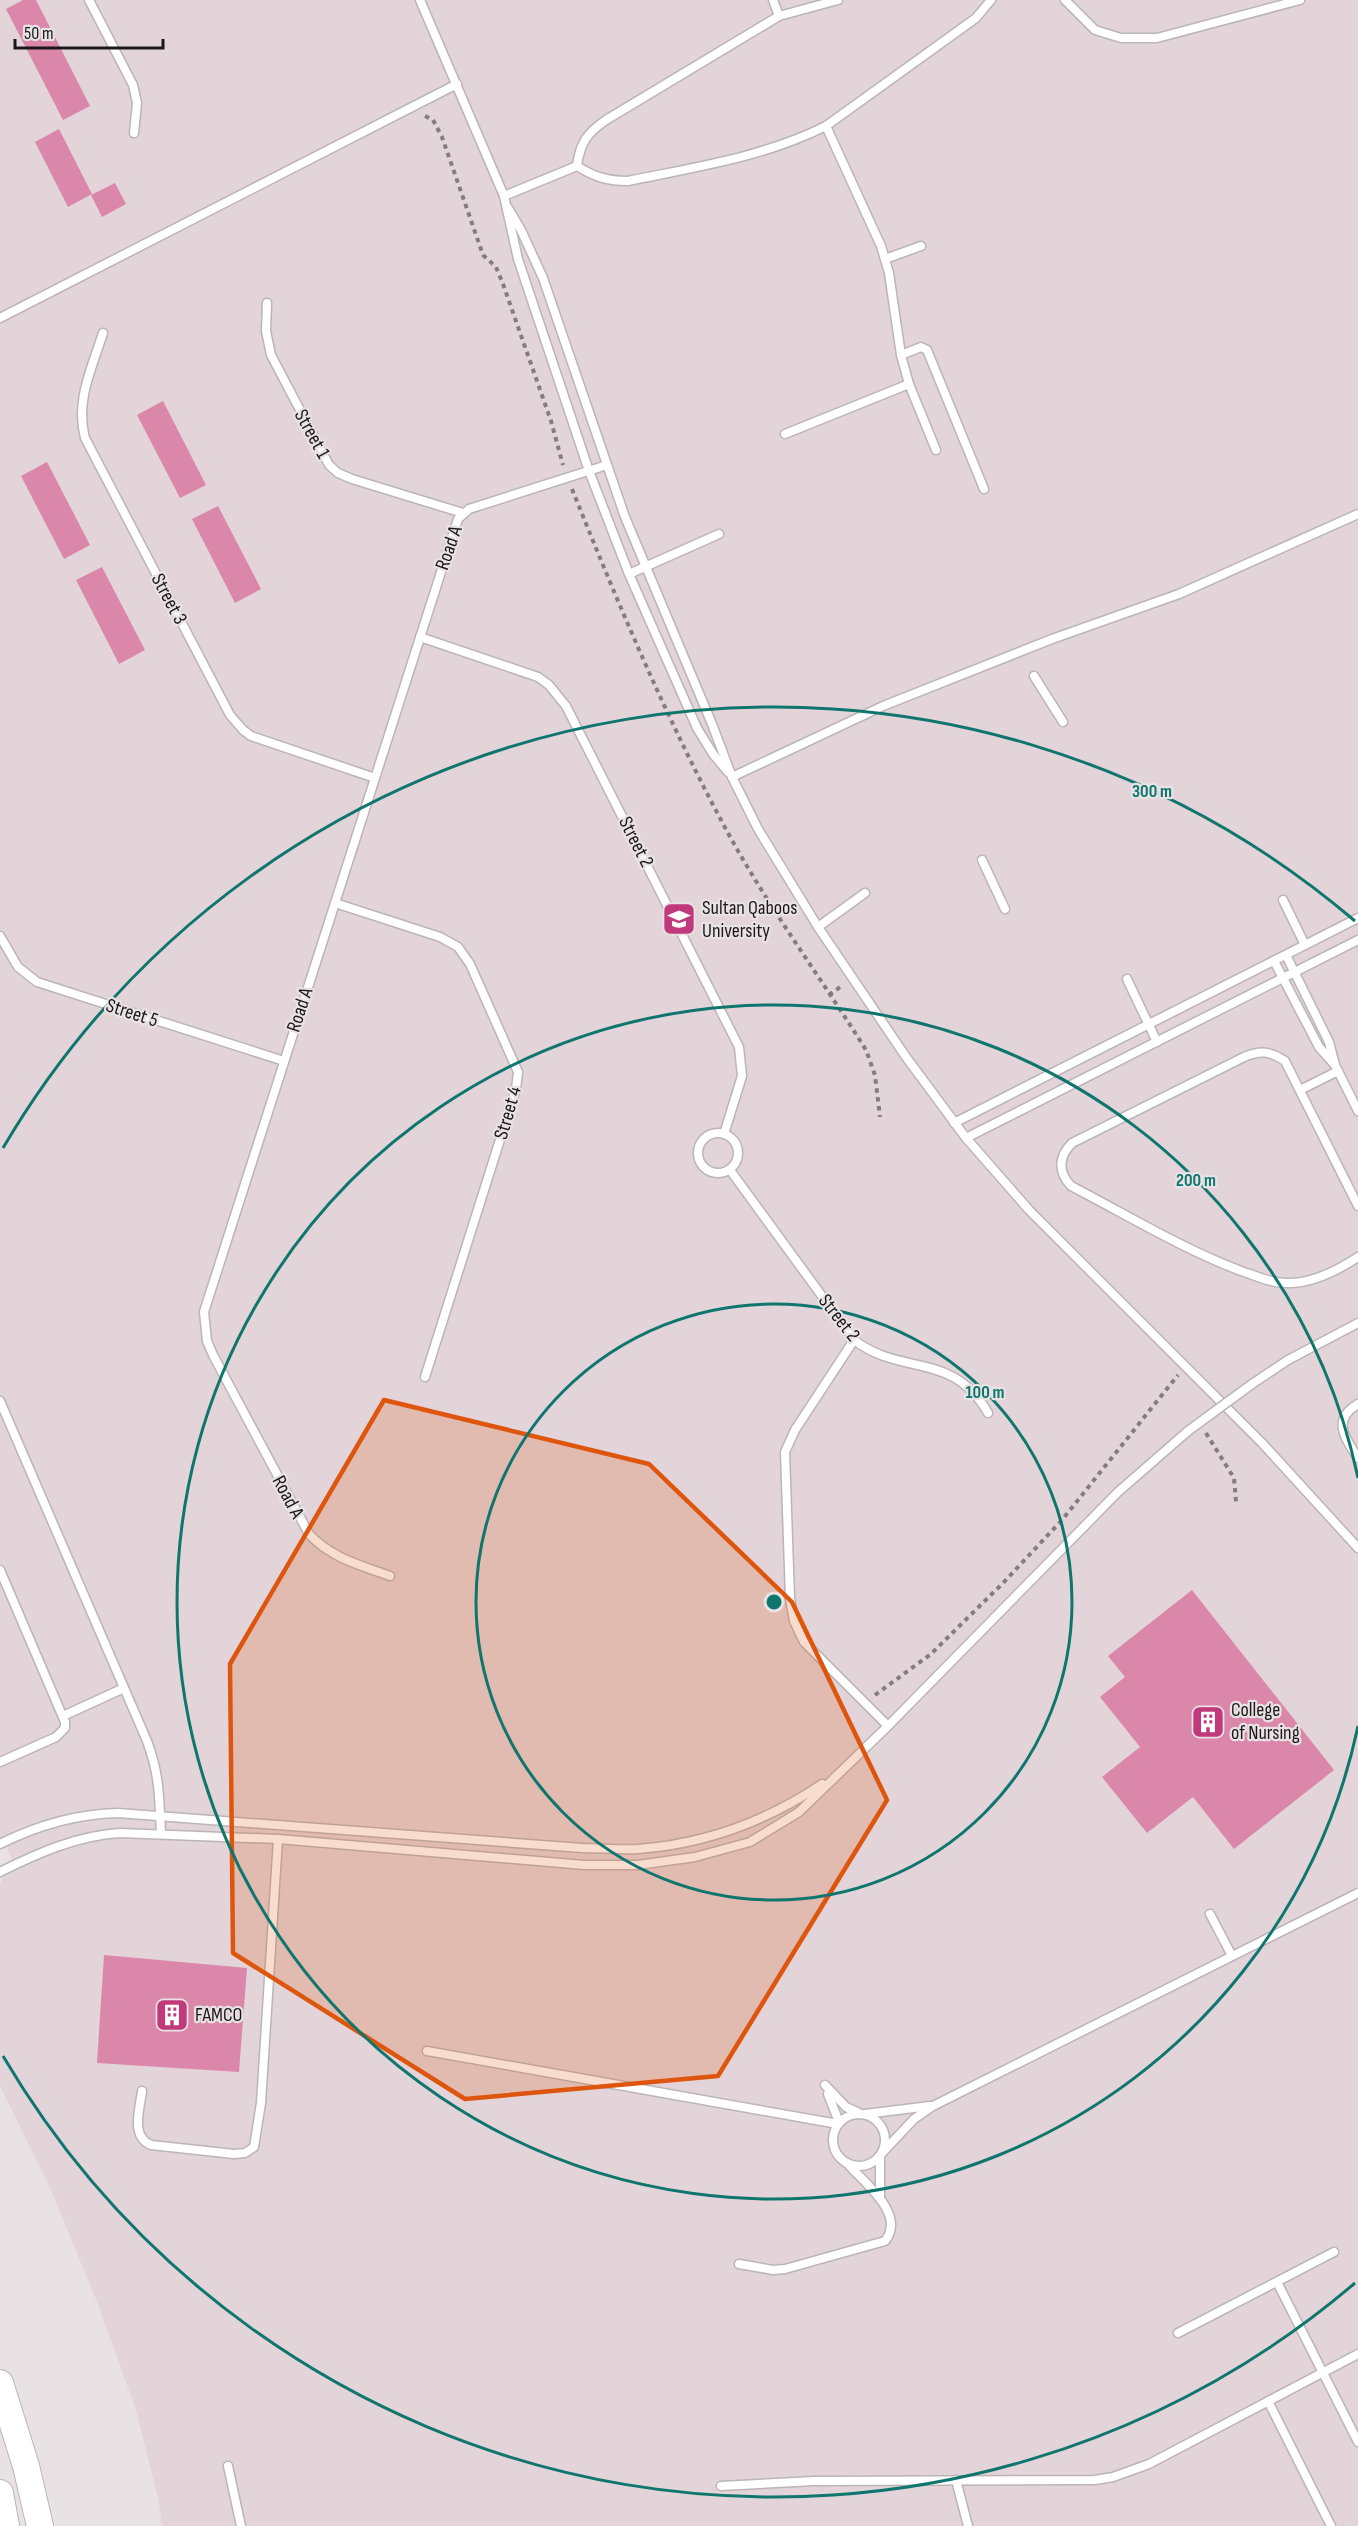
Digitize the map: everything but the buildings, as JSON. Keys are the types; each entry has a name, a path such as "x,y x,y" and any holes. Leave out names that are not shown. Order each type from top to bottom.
{"main road":[{"path":"0,2383 26,2466 40,2526"},
{"path":"0,2493 6,2526"}],"lane":[{"path":"89,0 133,85 136,103 134,133"},
{"path":"420,0 504,196 518,259 589,471 629,574 697,728 713,754 732,777"},
{"path":"773,0 779,16"},
{"path":"577,166 580,147 590,130 779,16 838,0"},
{"path":"504,196 577,166 601,178 628,181 775,149 826,126 976,18 991,0"},
{"path":"1065,0 1095,30 1121,38 1158,38 1300,0"},
{"path":"0,318 457,84"},
{"path":"826,126 885,259 901,355 909,384 936,450"},
{"path":"508,208 543,278 607,465 645,567 712,724 732,777 758,830 818,927 966,1138 1029,1210 1262,1443 1358,1548"},
{"path":"885,259 921,246"},
{"name":"Street 1","path":"267,303 266,331 271,355 329,465 338,473 352,479 463,513"},
{"name":"Street 3","path":"103,333 83,395 81,424 85,438 230,715 251,736 375,778"},
{"path":"901,355 921,347 927,350 984,489"},
{"path":"785,434 909,384"},
{"name":"Road A","path":"390,1576 333,1555 309,1534 207,1341 204,1312 455,527 463,513 476,506 607,465"},
{"path":"732,777 883,706 1052,639 1179,594 1358,514"},
{"path":"629,574 720,534"},
{"name":"Street 2","path":"420,636 538,677 549,685 566,706 739,1047 742,1076 724,1134"},
{"path":"1034,676 1063,722"},
{"path":"982,860 1005,909"},
{"path":"818,927 865,893"},
{"path":"1283,900 1305,945"},
{"name":"Street 4","path":"335,903 440,937 458,947 470,964 518,1072 516,1089 425,1377"},
{"path":"954,1124 1358,918"},
{"name":"Street 5","path":"0,936 18,967 37,982 284,1061"},
{"path":"966,1138 1358,940"},
{"path":"1286,955 1329,1042 1336,1068"},
{"path":"1275,961 1319,1047 1336,1068 1358,1111"},
{"path":"1127,979 1156,1042"},
{"path":"1358,1206 1355,1195 1285,1061 1272,1053 1258,1051 1072,1143 1065,1150 1061,1160 1061,1169 1071,1186 1210,1259 1271,1282 1289,1284 1306,1281 1358,1257"},
{"path":"1300,1090 1336,1068"},
{"path":"724,1134 735,1143 738,1150 735,1164 730,1170 715,1174 708,1172 698,1160 697,1153 703,1139 709,1135 724,1134"},
{"name":"Street 2","path":"730,1170 854,1340 874,1354 953,1376 968,1385 988,1413"},
{"path":"0,1872 72,1840 95,1834 161,1833 278,1839 584,1865 638,1865 695,1857 750,1842 799,1812 888,1726 1118,1492 1188,1431 1252,1384 1306,1350 1358,1323"},
{"path":"854,1340 795,1430 785,1452 790,1598 794,1621 804,1642 888,1726"},
{"path":"0,1401 156,1765 160,1790 161,1833"},
{"path":"1358,1404 1348,1410 1343,1419 1342,1428 1344,1437 1358,1458"},
{"path":"0,1570 63,1716 65,1728 61,1734 0,1762"},
{"path":"63,1716 124,1688"},
{"path":"0,1844 42,1825 67,1817 93,1814 160,1815 582,1848 637,1849 691,1841 744,1826 794,1803 840,1773"},
{"path":"142,2091 138,2127 139,2135 144,2142 151,2145 234,2154 245,2153 254,2146 261,2103 278,1839"},
{"path":"847,2163 865,2166 881,2154 914,2119 933,2106 1358,1893"},
{"path":"1210,1914 1232,1956"},
{"path":"427,2051 839,2123"},
{"path":"839,2123 825,2085 834,2097 861,2114 872,2117 885,2133 885,2143 881,2154 880,2198"},
{"path":"739,2264 773,2270 785,2269 885,2241 892,2226 880,2198 835,2150 834,2132 839,2123 852,2114 933,2106"},
{"path":"1178,2333 1334,2252"},
{"path":"1277,2282 1358,2442"},
{"path":"721,2486 814,2481 1095,2480 1113,2477 1149,2464 1358,2354"},
{"path":"1268,2402 1331,2526"},
{"path":"228,2466 241,2526"},
{"path":"956,2480 968,2526"}],"path":[{"path":"864,1703 931,1654 1004,1582 1062,1520 1184,1367"},
{"path":"1210,1438 1234,1478 1236,1502"}],"highlighted area":[{"path":"384,1400 649,1464 792,1602 887,1800 718,2076 465,2099 233,1953 230,1664"}],"shaded area":[{"name":"Sultan Qaboos University","path":"0,0 1358,0 1358,2526 162,2526 158,2498 136,2410 97,2302 51,2190 0,2086 0,1884 3,1877 17,1870 3,1838 0,1839"}],"place":[{"name":"Sultan Qaboos University","path":"679,919"},
{"name":"College of Nursing","path":"1208,1722"},
{"name":"FAMCO","path":"172,2015"}]}
